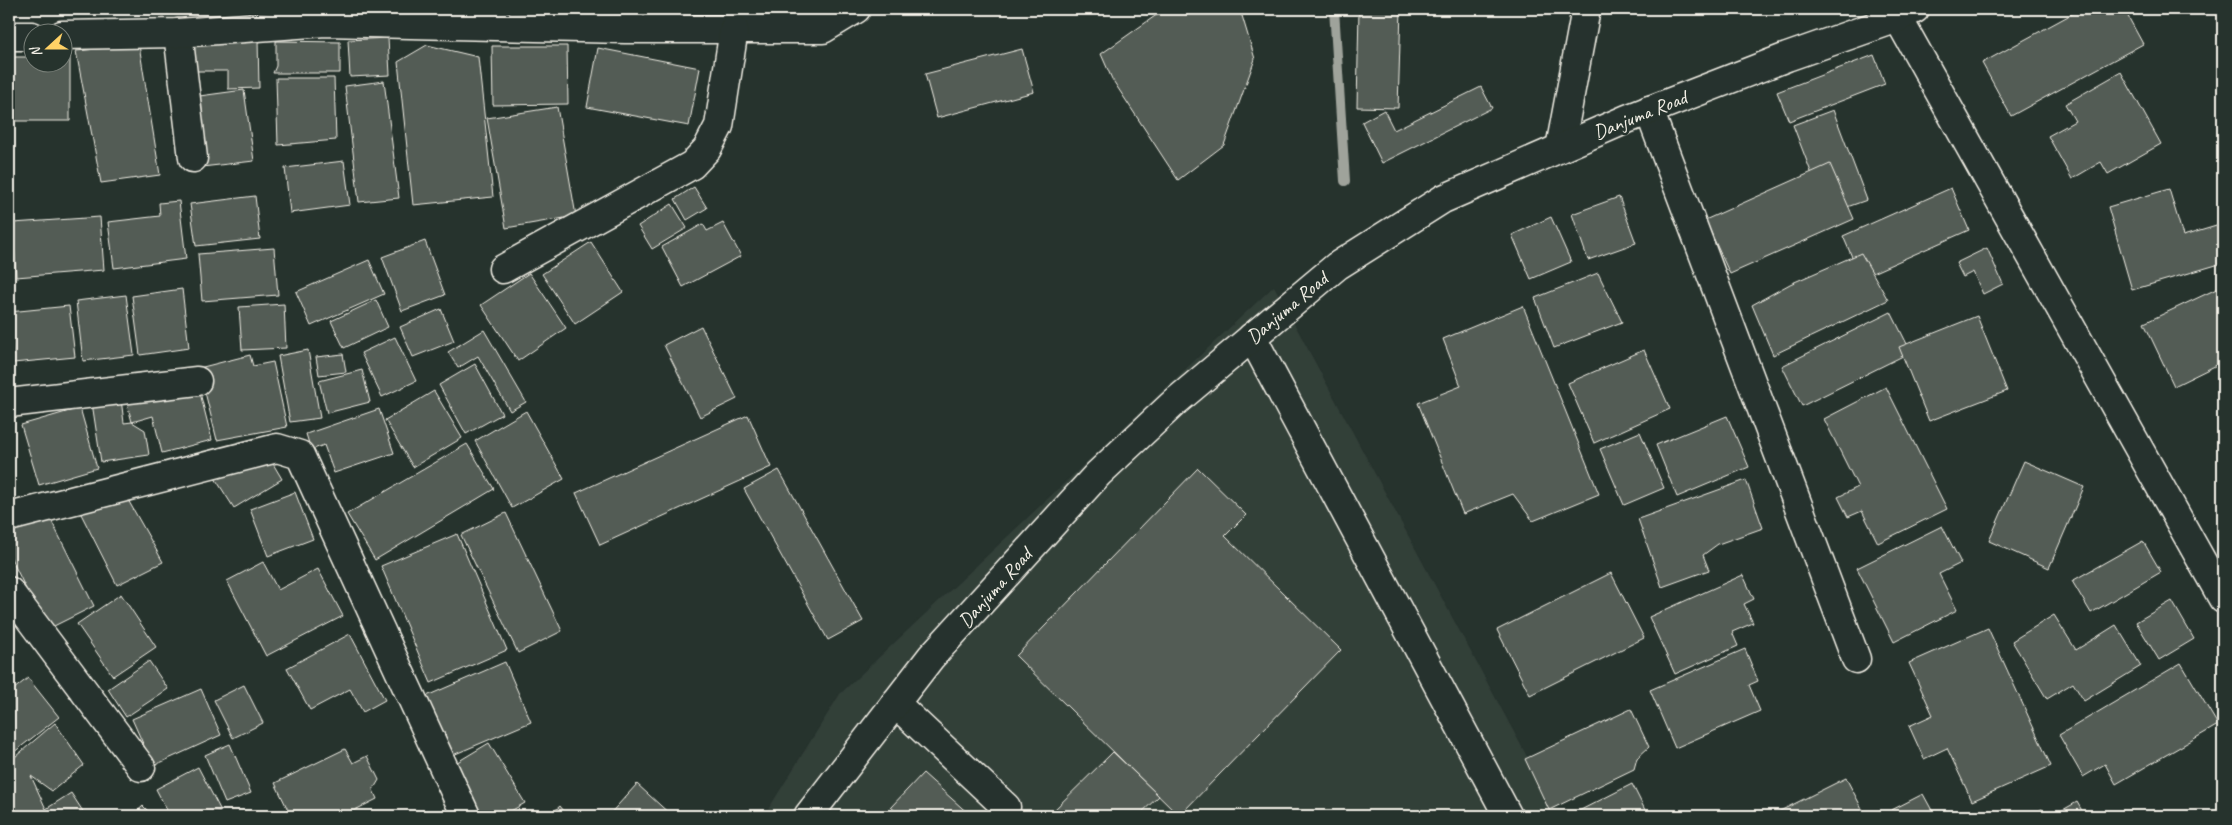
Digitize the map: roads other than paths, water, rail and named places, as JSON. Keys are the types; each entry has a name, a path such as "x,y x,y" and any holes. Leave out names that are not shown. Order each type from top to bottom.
{"street":[{"path":"72,35 178,33 325,22 625,29 823,29 856,9"},
{"path":"1560,148 1586,9"},
{"path":"1907,14 2223,599"},
{"name":"Danjuma Road","path":"808,816 931,657 1098,474 1175,402 1336,266 1443,199 1649,110 1787,57 1907,14"},
{"path":"503,270 692,164 697,159 706,149 719,126 730,65 734,29"},
{"path":"178,33 193,158"},
{"path":"9,36 22,36"},
{"path":"1649,110 1856,659"},
{"path":"1252,337 1508,816"},
{"path":"9,403 197,381"},
{"path":"9,517 277,448 300,455 466,816"},
{"path":"9,592 141,767"},
{"path":"896,703 1006,807"}],"waterway":[{"path":"1334,9 1345,181"}]}
